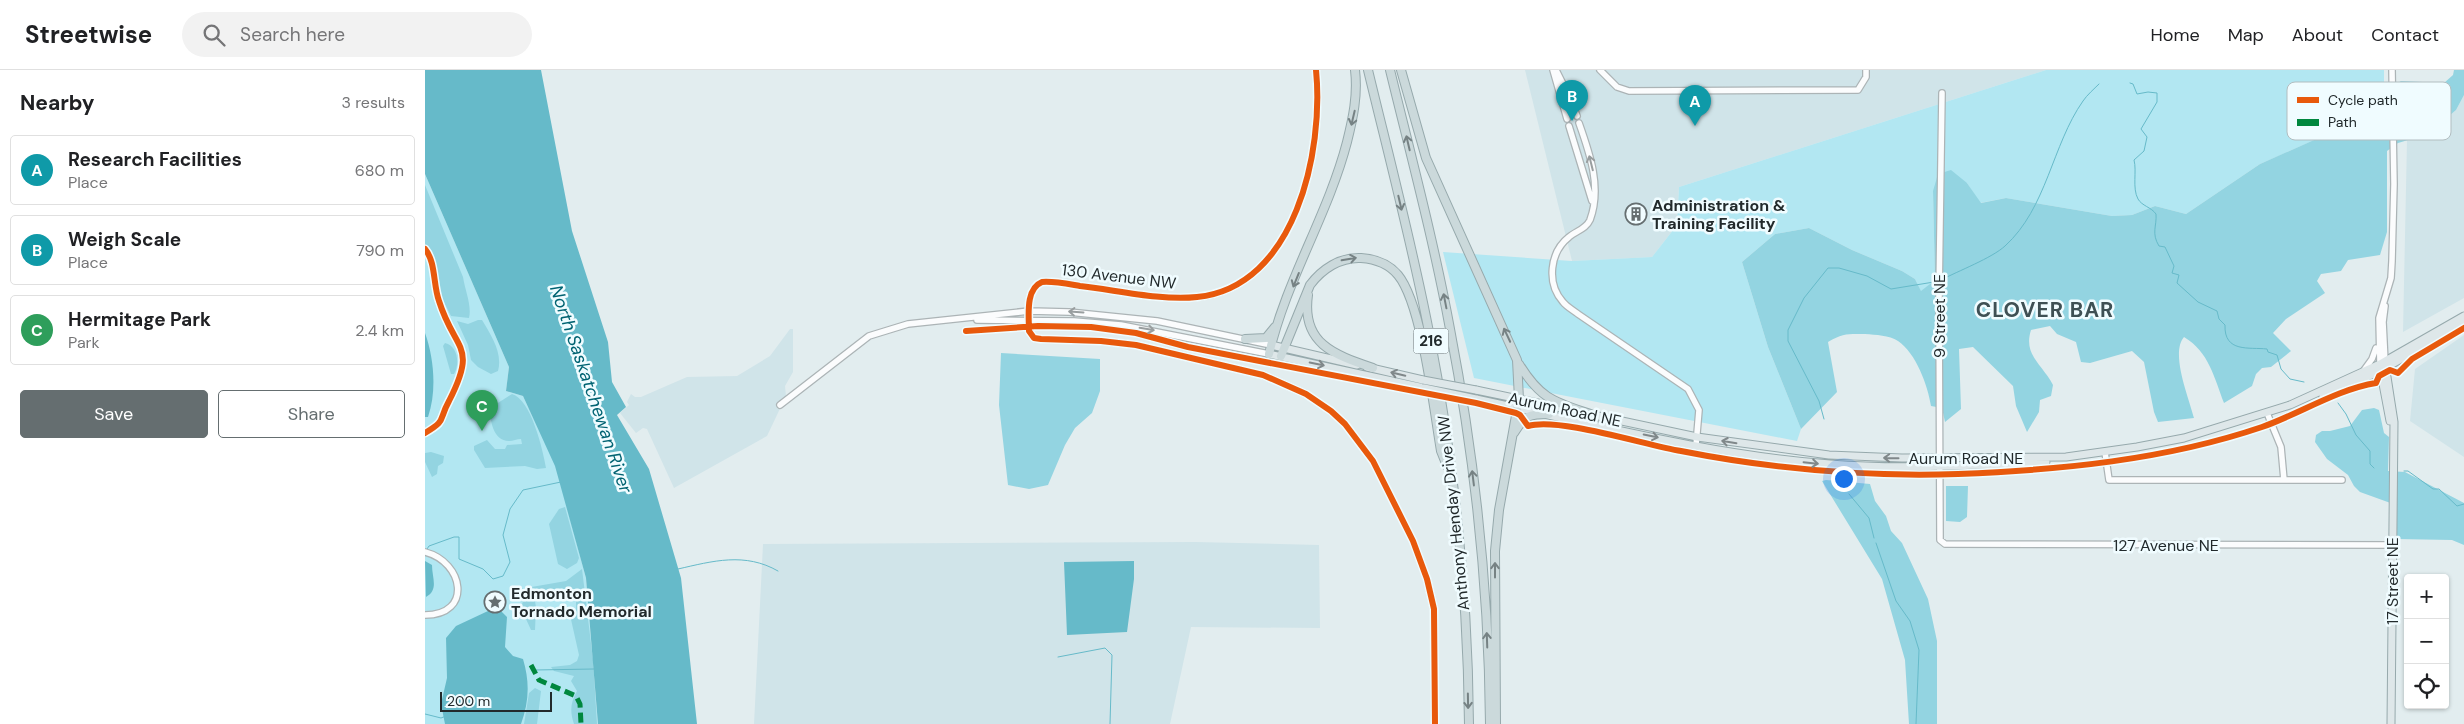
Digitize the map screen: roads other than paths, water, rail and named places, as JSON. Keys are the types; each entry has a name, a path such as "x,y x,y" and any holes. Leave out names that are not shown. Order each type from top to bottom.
{"highway":[{"path":"1270,350 1279,321 1340,168 1356,103 1355,70"},
{"name":"Anthony Henday Drive NW","path":"1368,70 1422,295 1436,368 1453,483 1463,589 1469,724"},
{"name":"Anthony Henday Drive NW","path":"1390,70 1442,290 1463,404 1481,550 1490,724"},
{"path":"1401,70 1425,158 1517,360 1531,383 1546,397 1593,415"},
{"path":"1282,352 1310,285 1317,276 1335,263 1357,258 1378,261 1390,268 1403,281 1413,304 1441,451 1453,483"},
{"path":"1310,285 1308,317 1310,326 1321,344 1337,356 1373,368"},
{"path":"1245,339 1266,338 1279,321"},
{"path":"1496,724 1495,551 1499,510 1519,399 1517,360"},
{"path":"1512,437 1519,425 1531,414 1549,414"}],"main road":[{"name":"Aurum Road NE","path":"2383,366 2406,350 2464,316"},
{"name":"Aurum Road NE","path":"1423,384 1517,408 1768,458 1830,464 1940,468 2067,461 2184,438 2268,415 2401,360 2464,323"},
{"path":"1270,350 1373,368 1423,384"},
{"path":"1282,352 1423,384"},
{"path":"2361,377 2377,380 2387,387 2391,375 2401,360"},
{"name":"17 Street NE","path":"2383,366 2392,439 2391,724"},
{"name":"Aurum Road NE","path":"1423,384 1476,390 1697,437 1829,455 1940,458 2052,458 2105,454"}],"street":[{"name":"130 Avenue NW","path":"1029,320 1031,294 1034,288 1042,282 1185,298 1199,297 1243,281 1263,265 1285,236 1298,208 1309,168 1315,130 1318,91 1316,70"},
{"path":"1555,70 1577,116"},
{"path":"1555,70 1567,119"},
{"path":"1600,70 1617,87 1629,91 1640,91 1858,90 1866,77 1866,70"},
{"name":"9 Street NE","path":"1940,540 1939,294 1942,93"},
{"path":"1579,123 1596,185 1589,222 1570,236 1560,247 1554,258 1553,278 1557,294 1578,314 1688,389 1699,410 1696,445"},
{"path":"1569,126 1593,205"},
{"name":"17 Street NE","path":"2383,366 2381,310 2391,278 2393,247 2392,140"},
{"path":"780,405 869,336 908,324 1029,311 1124,316 1245,339 1270,350"},
{"path":"963,319 1074,321 1131,326 1270,350"},
{"path":"1029,320 1029,331 1035,338 1136,345 1263,375 1291,386 1331,411 1362,444 1373,461 1413,541 1427,579 1434,609 1435,724"},
{"path":"2361,377 2381,342 2391,352 2406,350"},
{"path":"2268,415 2281,447 2284,480"},
{"path":"2105,454 2109,480 2342,480"},
{"name":"127 Avenue NE","path":"1940,540 1945,544 2058,546 2393,545"},
{"path":"425,552 437,555 445,562 458,582 458,591 456,600 451,607 440,613 425,616"}],"water":[{"name":"North Saskatchewan River","path":"425,70 541,70 572,231 608,342 612,382 626,407 617,415 649,469 681,578 697,724 598,724 586,578 555,466 523,396 506,391 509,367 425,174"},
{"path":"425,333 431,353 433,375 433,396 428,417 425,417"},
{"path":"425,561 432,565 434,583 432,591 426,597"},
{"path":"1134,561 1134,579 1127,632 1067,635 1064,562"},
{"path":"488,611 501,611 507,617 505,647 513,656 523,659 528,692 521,724 445,724 441,704 447,678 446,638 456,626"}],"waterway":[{"path":"2130,83 2133,84 2137,94 2157,93 2157,102 2141,129 2147,137 2144,151 2134,160 2135,190 2138,199 2156,214 2155,237 2159,246 2165,247 2174,266 2172,273 2179,275 2177,283 2198,302 2217,311 2219,319 2225,325 2226,334 2233,344 2239,347 2267,349 2268,352 2277,355 2281,369 2290,379 2304,382"},
{"path":"1941,280 1999,251 2019,231 2031,214 2040,195 2072,118 2085,99 2099,84"},
{"path":"1824,419 1819,401 1788,341 1788,330 1804,298 1828,268 1839,268 1867,276 1891,289 1934,282"},
{"path":"2338,403 2346,414 2356,435 2370,451 2370,464 2374,468"},
{"path":"2404,471 2408,471 2433,489 2439,489 2457,506 2464,504"},
{"path":"427,549 429,546 459,537 459,559 483,569 493,579 503,576 510,562 503,535 510,509 523,490 561,482"},
{"path":"1849,494 1869,518 1874,538"},
{"path":"1876,543 1896,601 1910,621 1919,650 1916,724"},
{"path":"678,569 716,561 741,560 766,565 778,571"},
{"path":"1058,657 1105,648 1112,655 1110,724"},
{"path":"535,670 594,669"},
{"path":"425,714 441,718 446,716"}],"place":[{"name":"Weigh Scale","path":"1572,121"},
{"name":"Research Facilities","path":"1695,126"},
{"name":"Administration & Training Facility","path":"1636,214"},
{"name":"Hermitage Park","path":"482,431"},
{"name":"Edmonton Tornado Memorial","path":"495,602"}],"district":[{"name":"CLOVER BAR","path":"2045,310"}]}
